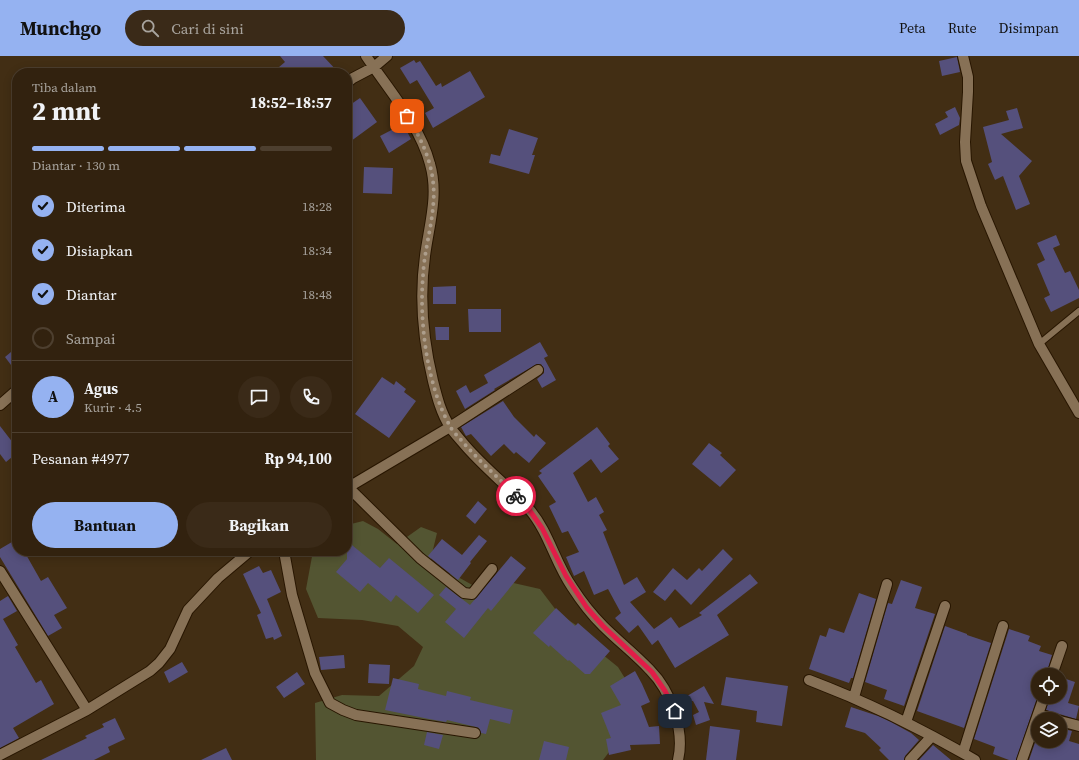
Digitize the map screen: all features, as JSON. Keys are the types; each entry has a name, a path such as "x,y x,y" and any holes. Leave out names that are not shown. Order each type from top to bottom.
{"street":[{"path":"366,56 415,128 425,146 431,165 434,205 423,275 423,324 429,363 436,394 442,411 450,427 471,452 530,511 542,528 568,582 587,608 603,626 652,672 665,691 675,711 680,732 680,754 678,760"},
{"path":"352,79 374,68 387,56"},
{"path":"963,56 968,77 964,142 966,161 981,206 1039,344 1079,413"},
{"path":"352,485 450,427 538,370"},
{"path":"0,405 12,394"},
{"path":"352,491 420,558 464,593 472,594 492,568"},
{"path":"0,755 87,710 138,679 159,663 170,649 188,610 218,578 244,556"},
{"path":"285,556 292,595 315,673 330,703 356,715 475,733"},
{"path":"0,571 87,710"},
{"path":"854,697 887,584"},
{"path":"906,722 945,606"},
{"path":"963,752 1003,626"},
{"path":"1054,668 1062,646"},
{"path":"809,680 854,697 906,722 976,760"},
{"path":"1067,722 1079,726"},
{"path":"1022,760 1031,734"},
{"path":"910,760 932,736"}],"lane":[{"path":"1039,344 1079,311"}],"green space":[{"path":"363,521 378,529 397,544 421,527 437,533 429,566 458,577 476,587 505,581 540,589 559,614 576,625 597,650 618,667 634,693 622,735 603,760 316,760 315,703 342,695 379,696 414,666 423,647 398,626 362,620 318,618 306,589 312,556 352,556 352,524"}],"building":[{"path":"280,56 323,56 334,68 278,68 285,62"},
{"path":"957,57 960,72 942,76 939,61"},
{"path":"414,60 416,63 420,61 436,86 441,83 442,87 470,71 485,97 433,128 425,113 434,108 417,80 410,84 400,68"},
{"path":"360,98 377,122 352,140 352,104"},
{"path":"955,107 960,118 959,125 940,135 935,124 948,117 945,112"},
{"path":"1017,108 1023,128 1001,134 1032,161 1019,176 1030,204 1016,210 1003,176 995,180 988,164 992,162 983,127 1009,120 1006,111"},
{"path":"403,124 411,139 389,153 380,136"},
{"path":"509,129 538,138 532,155 535,155 529,174 489,163 491,154 500,156"},
{"path":"364,167 393,168 392,194 363,193"},
{"path":"1056,235 1060,245 1053,248 1065,273 1070,271 1079,290 1079,298 1051,312 1044,298 1050,295 1037,264 1045,260 1037,243"},
{"path":"456,286 456,304 433,304 433,287"},
{"path":"468,309 501,309 501,332 469,332"},
{"path":"435,327 449,327 449,340 436,340"},
{"path":"540,342 548,356 544,358 556,380 542,388 537,379 544,373 544,369 541,364 537,364 494,389 495,390 465,409 456,391 466,385 470,393 488,383 484,375"},
{"path":"12,351 12,366 5,357"},
{"path":"382,377 394,385 396,381 406,389 404,392 416,401 389,438 355,414"},
{"path":"503,401 514,417 534,437 536,434 546,443 529,463 516,452 514,454 504,444 491,456 471,434 466,436 461,427"},
{"path":"0,426 12,442 12,457 6,462 0,454"},
{"path":"597,427 610,444 608,446 619,459 601,473 591,459 573,473 588,502 596,497 604,512 599,515 607,530 603,532 624,585 637,577 646,592 630,602 654,629 671,617 679,628 702,615 699,613 750,574 758,583 717,615 729,635 675,668 658,640 652,645 638,625 629,633 615,618 621,613 608,589 594,595 584,571 574,576 566,557 579,552 568,531 562,533 549,506 556,502 538,476 542,473 539,471"},
{"path":"709,443 722,453 720,455 736,470 720,487 692,464"},
{"path":"478,501 487,509 475,524 466,516"},
{"path":"479,535 487,541 458,580 428,556 442,539 462,555"},
{"path":"12,542 12,556 27,556 41,581 48,577 67,608 54,615 62,628 48,636 0,557 0,549"},
{"path":"352,545 380,568 389,558 434,595 418,613 396,595 391,602 368,583 360,592 336,572 347,559 347,556 352,556"},
{"path":"723,549 733,559 691,605 675,589 665,601 653,592 673,568 687,580 699,568 702,571"},
{"path":"511,556 526,568 491,611 488,608 464,638 445,622 456,609 439,595 446,587 470,605"},
{"path":"259,566 263,573 271,570 281,592 267,599 282,636 274,640 273,637 266,639 257,615 261,613 243,574"},
{"path":"901,580 922,587 915,608 935,614 904,706 884,699 887,690 865,682 888,603 892,604"},
{"path":"859,593 876,599 853,678 851,678 849,683 809,669 820,635 826,637 829,628 844,633"},
{"path":"8,596 17,611 3,619 18,645 15,647 36,683 41,680 54,704 13,728 19,738 0,748 0,601"},
{"path":"556,608 575,626 578,623 610,651 590,674 585,674 533,633"},
{"path":"945,626 991,643 964,728 917,711"},
{"path":"1009,629 1030,636 1028,641 1041,646 1039,651 1052,655 1048,668 1031,668 1031,704 1035,704 1016,760 1009,760 993,754 995,747 974,739"},
{"path":"344,655 345,668 321,670 319,657"},
{"path":"182,662 188,672 169,683 164,672"},
{"path":"369,664 390,665 389,684 368,683"},
{"path":"635,671 650,702 641,706 649,727 659,726 660,744 630,745 631,750 609,755 606,739 611,738 601,713 621,705 610,686"},
{"path":"297,672 305,684 284,698 276,687"},
{"path":"726,677 788,686 782,726 756,722 757,711 721,705"},
{"path":"393,678 419,684 418,689 446,696 447,691 471,697 470,700 513,710 510,724 490,719 486,734 481,733 479,728 447,720 446,722 385,710"},
{"path":"1067,679 1075,682 1068,703 1079,706 1076,719 1067,716 1067,712 1053,712 1046,710 1048,704 1067,704"},
{"path":"704,686 714,704 704,702 710,720 696,725 693,715 699,712 693,701 682,699"},
{"path":"851,707 891,722 911,733 919,740 905,756 904,760 889,760 879,750 881,748 865,733 845,727"},
{"path":"115,718 125,739 108,747 110,752 94,760 41,760 87,738 85,736 104,727 102,724"},
{"path":"710,726 740,730 736,760 706,760"},
{"path":"1067,730 1072,731 1069,741 1079,744 1079,760 1029,760 1033,748 1067,748"},
{"path":"427,732 443,735 439,749 424,745"},
{"path":"544,741 569,747 566,760 539,760"},
{"path":"933,745 951,760 919,760"},
{"path":"226,748 232,760 201,760"}],"way so far":[{"path":"407,116 425,146 431,165 433,180 434,205 425,253 422,294 423,324 429,363 436,394 450,427 471,452 516,496"}],"route":[{"path":"516,496 530,511 542,528 572,587 587,608 603,626 652,672 665,691 675,711"}]}
